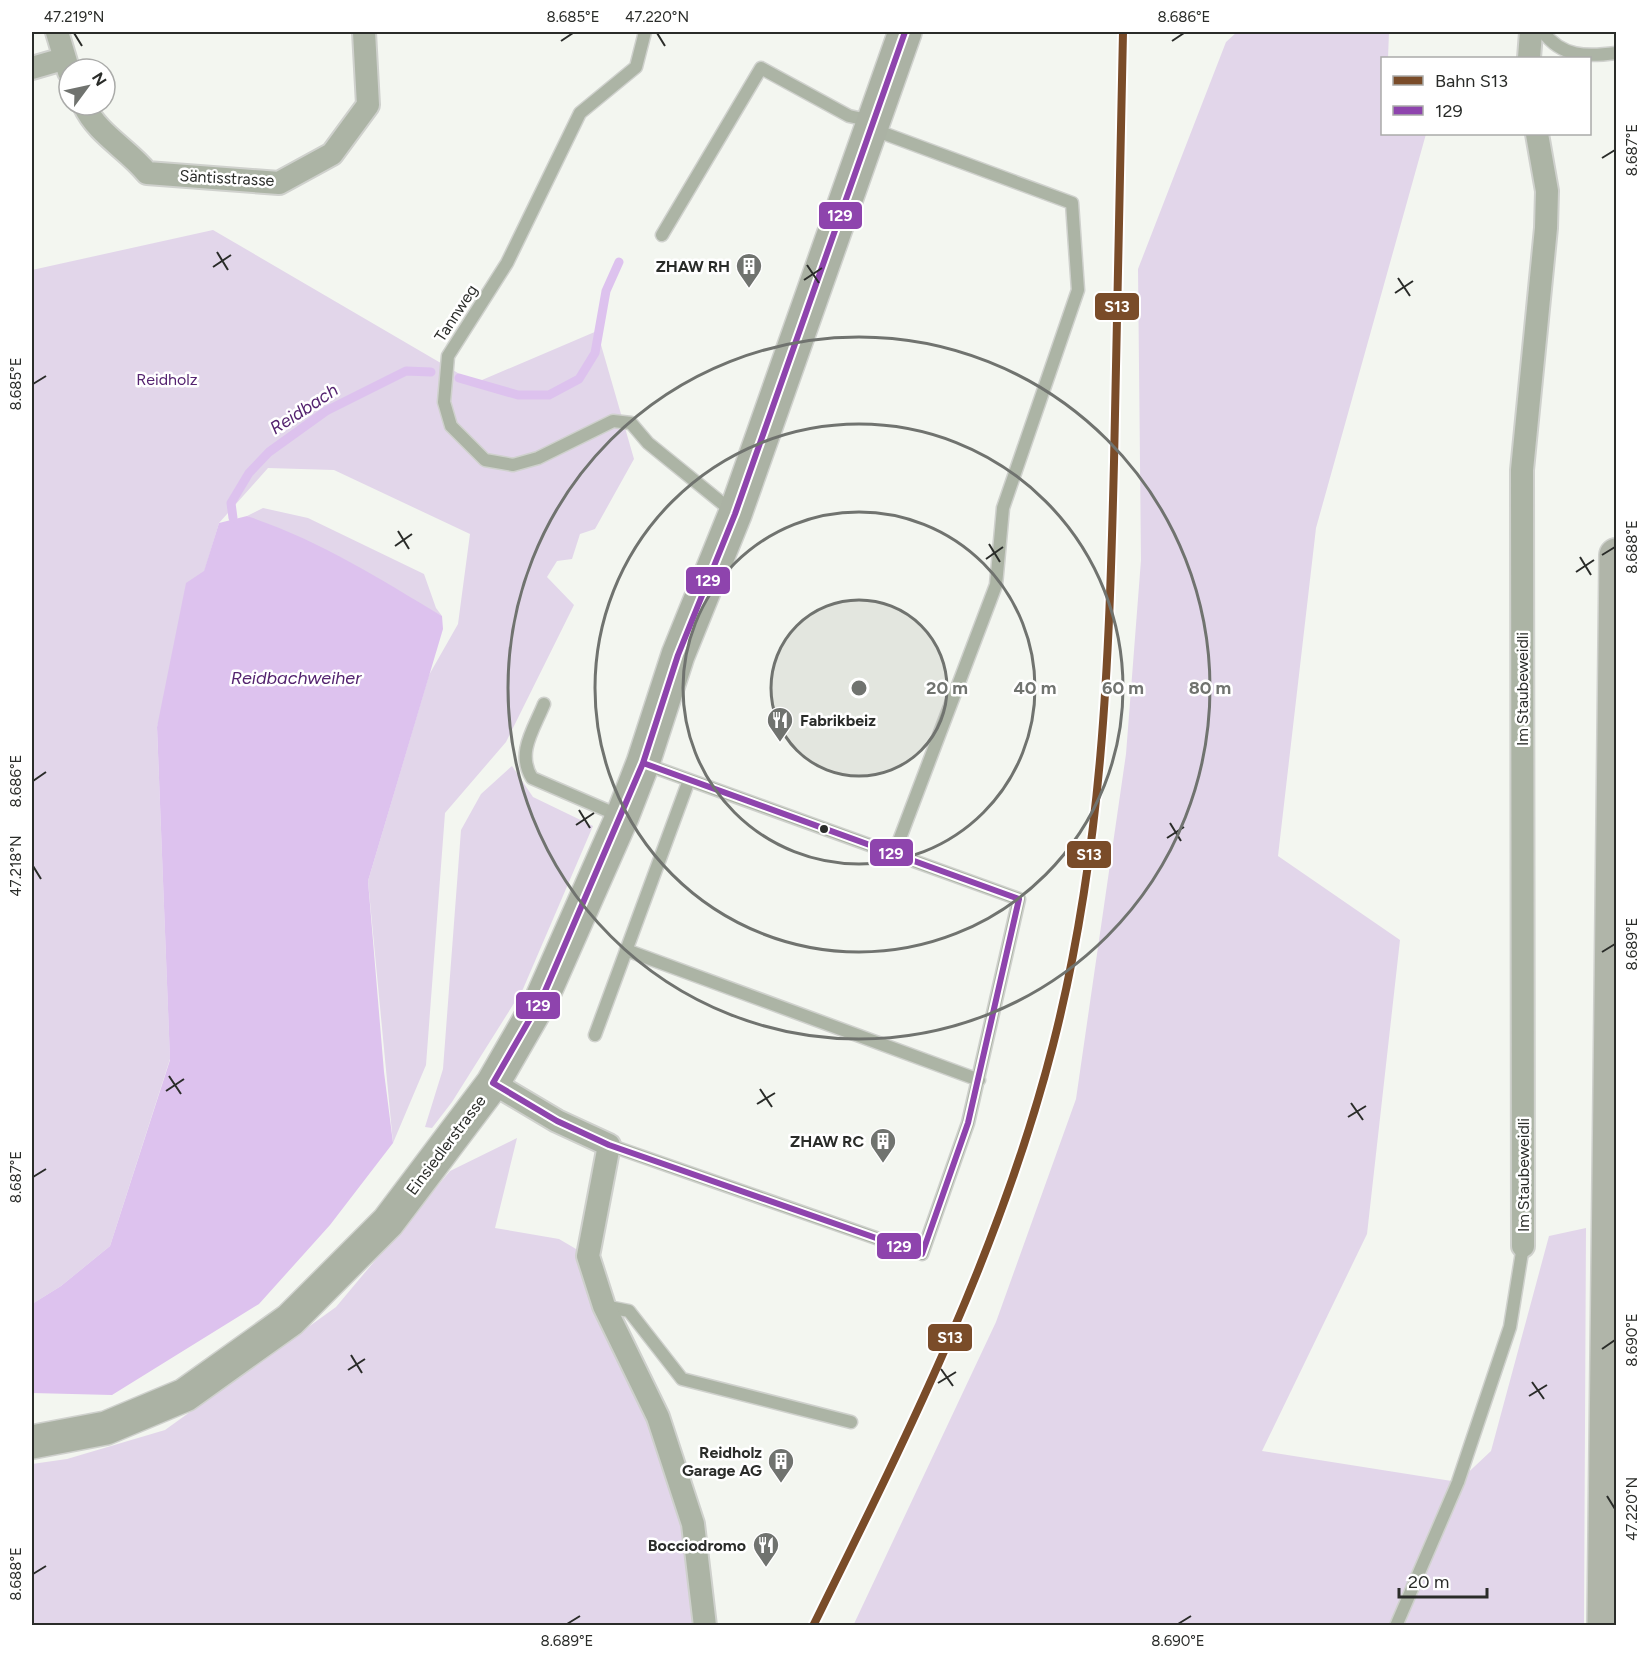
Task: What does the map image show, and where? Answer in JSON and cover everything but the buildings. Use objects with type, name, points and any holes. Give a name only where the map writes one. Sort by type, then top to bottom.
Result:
[{"type":"main road","name":"Einsiedlerstrasse","points":[[32,1442],[106,1428],[185,1395],[290,1320],[388,1222],[493,1083],[542,998],[622,817],[643,763],[678,655],[735,514],[905,32]]},
{"type":"main road","points":[[1604,1626],[1617,555]]},
{"type":"street","points":[[57,32],[64,57]]},
{"type":"street","name":"Säntisstrasse","points":[[89,117],[137,160],[147,173],[279,183],[332,154],[368,105],[364,32]]},
{"type":"street","points":[[1529,57],[1531,32]]},
{"type":"street","points":[[32,68],[57,67]]},
{"type":"street","name":"Im Staubeweidli","points":[[1523,1246],[1522,470],[1546,228],[1547,191],[1537,135]]},
{"type":"street","points":[[493,1083],[557,1121],[609,1144],[588,1256],[604,1306],[658,1417],[693,1524],[705,1626]]},
{"type":"lane","name":"Tannweg","points":[[645,32],[636,67],[580,113],[507,263],[448,356],[444,402],[451,426],[485,460],[513,465],[538,458],[613,421],[632,423],[648,443],[735,514]]},
{"type":"lane","points":[[1543,32],[1556,47],[1577,54],[1617,53]]},
{"type":"lane","points":[[662,236],[761,68],[849,116],[1072,203],[1078,290],[1003,508],[996,585],[894,854]]},
{"type":"lane","points":[[544,704],[525,752],[524,766],[532,778],[622,817]]},
{"type":"lane","points":[[609,1144],[922,1254],[968,1123],[1019,899],[643,763]]},
{"type":"lane","points":[[595,1035],[690,780]]},
{"type":"lane","points":[[626,950],[979,1080]]},
{"type":"lane","points":[[1396,1626],[1466,1460],[1510,1327],[1523,1246]]},
{"type":"lane","points":[[604,1306],[629,1311],[682,1379],[850,1422]]},
{"type":"green space","points":[[1237,32],[1389,32],[1388,57],[1381,57],[1381,135],[1426,135],[1316,528],[1278,856],[1400,940],[1367,1234],[1262,1451],[1458,1482],[1491,1451],[1549,1236],[1586,1228],[1584,1625],[853,1626],[996,1322],[1076,1099],[1126,754],[1141,560],[1138,269],[1226,42]]},
{"type":"green space","name":"Reidholz","points":[[213,230],[475,383],[597,331],[634,459],[595,529],[580,534],[572,559],[557,561],[547,577],[574,605],[506,742],[445,813],[426,1065],[393,1143],[368,881],[429,675],[458,624],[470,534],[334,470],[268,468],[219,523],[157,727],[170,1059],[110,1246],[61,1286],[32,1304],[32,270]]},
{"type":"green space","points":[[263,508],[308,518],[424,574],[436,608],[442,616],[247,516]]},
{"type":"green space","points":[[512,766],[533,797],[593,826],[523,989],[452,1102],[432,1128],[425,1127],[443,1069],[461,830],[481,794]]},
{"type":"green space","points":[[517,1138],[495,1228],[559,1239],[588,1256],[693,1524],[700,1625],[32,1625],[32,1464],[67,1459],[165,1430],[336,1307],[450,1171]]},
{"type":"water","name":"Reidbachweiher","points":[[247,516],[323,548],[442,616],[443,629],[368,881],[384,1072],[393,1143],[330,1225],[259,1304],[112,1395],[32,1393],[32,1304],[61,1286],[110,1246],[170,1060],[157,727],[186,583],[204,571],[219,523]]},
{"type":"waterway","name":"Reidbach","points":[[459,378],[518,395],[549,395],[579,379],[595,353],[606,291],[619,262]]},
{"type":"waterway","name":"Reidbach","points":[[233,518],[231,503],[249,473],[269,452],[326,411],[406,371],[431,372]]},
{"type":"rail line","name":"S13","points":[[813,1626],[916,1413],[979,1269],[1032,1121],[1070,972],[1093,827],[1106,683],[1114,462],[1123,32]]},
{"type":"transit line","name":"129","points":[[643,763],[678,655],[735,514],[905,32]]},
{"type":"transit line","name":"129","points":[[643,763],[1019,899],[968,1123],[922,1254],[609,1145],[557,1121],[493,1083],[542,998],[643,763]]},
{"type":"place","name":"ZHAW RH","points":[[749,289]]},
{"type":"place","name":"Fabrikbeiz","points":[[780,743]]},
{"type":"place","name":"ZHAW RC","points":[[883,1164]]},
{"type":"place","name":"Reidholz Garage AG","points":[[781,1484]]},
{"type":"place","name":"Bocciodromo","points":[[766,1568]]}]
